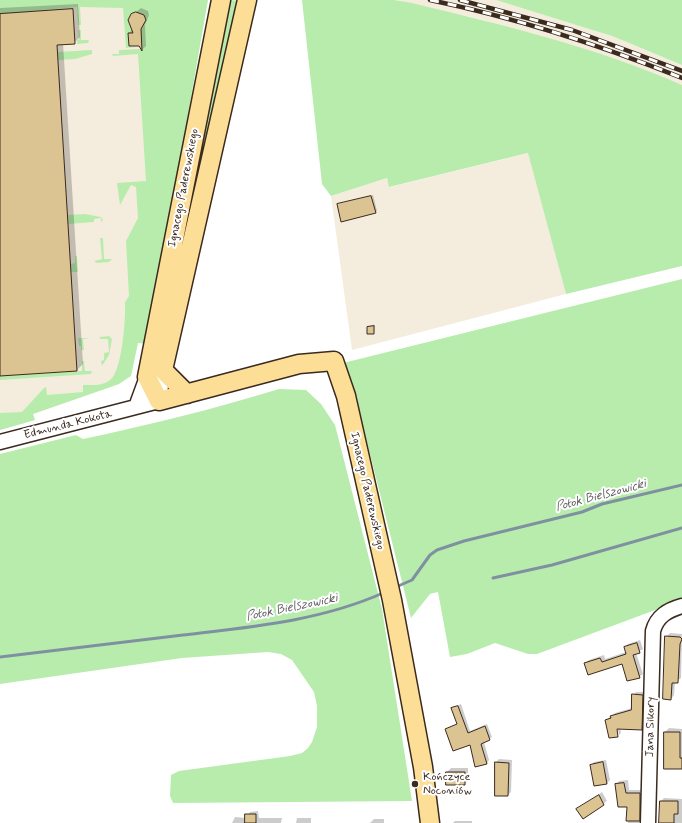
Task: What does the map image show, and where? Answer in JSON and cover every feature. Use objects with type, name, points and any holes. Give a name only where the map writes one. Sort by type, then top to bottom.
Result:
[{"type":"main road","name":"Ignacego Paderewskiego","points":[[155,374],[221,0]]},
{"type":"main road","name":"Ignacego Paderewskiego","points":[[155,374],[247,0]]},
{"type":"main road","name":"Ignacego Paderewskiego","points":[[159,401],[299,364],[334,362],[346,396],[392,600],[423,767],[430,823]]},
{"type":"main road","points":[[155,374],[187,394]]},
{"type":"main road","points":[[155,374],[159,401]]},
{"type":"street","points":[[136,408],[155,374]]},
{"type":"street","name":"Ignacego Paderewskiego","points":[[136,408],[159,401]]},
{"type":"street","name":"Edmunda Kokota","points":[[0,442],[136,408]]},
{"type":"street","name":"Jana Sikory","points":[[648,823],[653,631],[655,622],[659,617],[672,609],[682,606]]},
{"type":"shaded area","points":[[0,0],[174,0],[119,384],[33,414],[35,420],[0,430]]},
{"type":"shaded area","points":[[394,0],[496,0],[552,16],[612,36],[682,65],[682,85],[604,56],[548,38],[479,19]]},
{"type":"shaded area","points":[[529,153],[566,294],[352,350],[331,196],[387,178],[390,187]]},
{"type":"green space","points":[[0,0],[208,0],[181,165],[148,344],[138,343],[131,376],[119,384],[33,414],[35,420],[0,430],[0,413],[22,412],[46,387],[47,395],[83,392],[83,385],[97,385],[104,383],[110,380],[114,375],[118,367],[122,344],[125,319],[125,302],[129,296],[126,241],[138,218],[136,187],[131,185],[120,205],[117,183],[146,181],[138,54],[113,56],[112,54],[119,54],[119,50],[141,49],[141,32],[128,33],[129,46],[136,47],[126,48],[123,8],[80,7],[81,25],[78,25],[77,7],[0,14]]},
{"type":"green space","points":[[229,0],[243,1],[162,347]]},
{"type":"green space","points":[[302,0],[394,0],[412,3],[583,48],[649,71],[682,85],[682,266],[566,294],[528,153],[389,187],[387,178],[331,196],[322,184]]},
{"type":"green space","points":[[496,0],[682,0],[682,65],[612,36]]},
{"type":"green space","points":[[78,30],[81,30],[81,40],[89,40],[88,43],[77,44],[77,40],[79,40]]},
{"type":"green space","points":[[92,50],[92,54],[75,59],[58,60],[58,52]]},
{"type":"green space","points":[[85,214],[101,217],[103,220],[101,222],[101,218],[94,219],[94,222],[68,224],[68,215]]},
{"type":"green space","points":[[100,238],[103,238],[104,259],[112,259],[109,262],[97,263],[94,261],[102,259]]},
{"type":"green space","points":[[75,256],[77,256],[78,272],[71,272],[71,264],[75,263]]},
{"type":"green space","points":[[682,279],[682,600],[537,654],[528,654],[495,643],[467,654],[450,657],[438,592],[430,594],[411,618],[353,385],[344,376],[343,363]]},
{"type":"green space","points":[[109,336],[112,339],[109,355],[102,366],[101,361],[104,360],[104,353],[109,352],[108,339],[100,339],[100,337]]},
{"type":"green space","points":[[78,338],[90,338],[83,339],[84,350],[81,350],[81,346],[79,346]]},
{"type":"green space","points":[[82,361],[84,361],[85,371],[92,371],[91,374],[0,380],[0,376],[82,371]]},
{"type":"green space","points":[[279,389],[306,390],[321,404],[335,425],[382,609],[412,801],[173,803],[170,796],[171,775],[179,771],[290,756],[302,753],[308,748],[312,742],[317,727],[317,706],[314,692],[292,660],[281,654],[268,652],[182,658],[0,684],[0,454],[76,435],[83,439],[132,428],[206,410]]},
{"type":"building","points":[[73,9],[75,44],[57,45],[77,371],[0,376],[0,14]]},
{"type":"building","points":[[136,12],[144,15],[146,20],[141,29],[142,51],[139,46],[129,46],[128,33],[133,33],[128,20],[131,14]]},
{"type":"building","points":[[371,196],[376,213],[341,222],[337,204]]},
{"type":"building","points":[[374,326],[374,334],[367,334],[367,327]]},
{"type":"building","points":[[665,636],[680,637],[682,639],[680,644],[678,683],[672,683],[671,700],[663,699]]},
{"type":"building","points":[[637,643],[640,653],[633,655],[640,678],[627,681],[622,664],[588,675],[584,663],[600,658],[602,662],[626,654],[624,647]]},
{"type":"building","points":[[632,694],[643,695],[642,730],[617,729],[618,737],[609,738],[605,720],[611,718],[610,716],[631,710]]},
{"type":"building","points":[[458,706],[468,733],[485,726],[490,740],[481,744],[487,764],[475,767],[470,745],[453,751],[445,729],[457,724],[451,708]]},
{"type":"building","points":[[664,732],[680,732],[680,758],[682,758],[682,769],[664,769]]},
{"type":"building","points":[[495,762],[509,763],[508,796],[495,796]]},
{"type":"building","points":[[603,762],[607,784],[594,786],[590,765]]},
{"type":"building","points":[[446,772],[465,772],[465,785],[446,785]]},
{"type":"building","points":[[624,783],[626,793],[640,793],[640,821],[626,821],[627,807],[618,807],[615,784]]},
{"type":"building","points":[[599,795],[604,805],[583,819],[576,809]]},
{"type":"building","points":[[660,801],[678,801],[678,814],[674,814],[674,823],[659,823]]},
{"type":"building","points":[[245,814],[256,814],[256,823],[245,823]]},
{"type":"waterway","name":"Potok Bielszowicki","points":[[396,587],[412,580],[430,555],[437,550],[464,541],[582,512],[602,504],[682,485]]},
{"type":"waterway","points":[[493,578],[552,565],[682,528]]},
{"type":"waterway","name":"Potok Bielszowicki","points":[[0,657],[285,622],[359,603],[383,593]]},
{"type":"railway","points":[[430,0],[495,15],[558,33],[620,54],[682,78]]},
{"type":"railway","points":[[460,0],[572,30],[682,71]]},
{"type":"place","name":"Kończyce Noconiów","points":[[415,784]]}]
